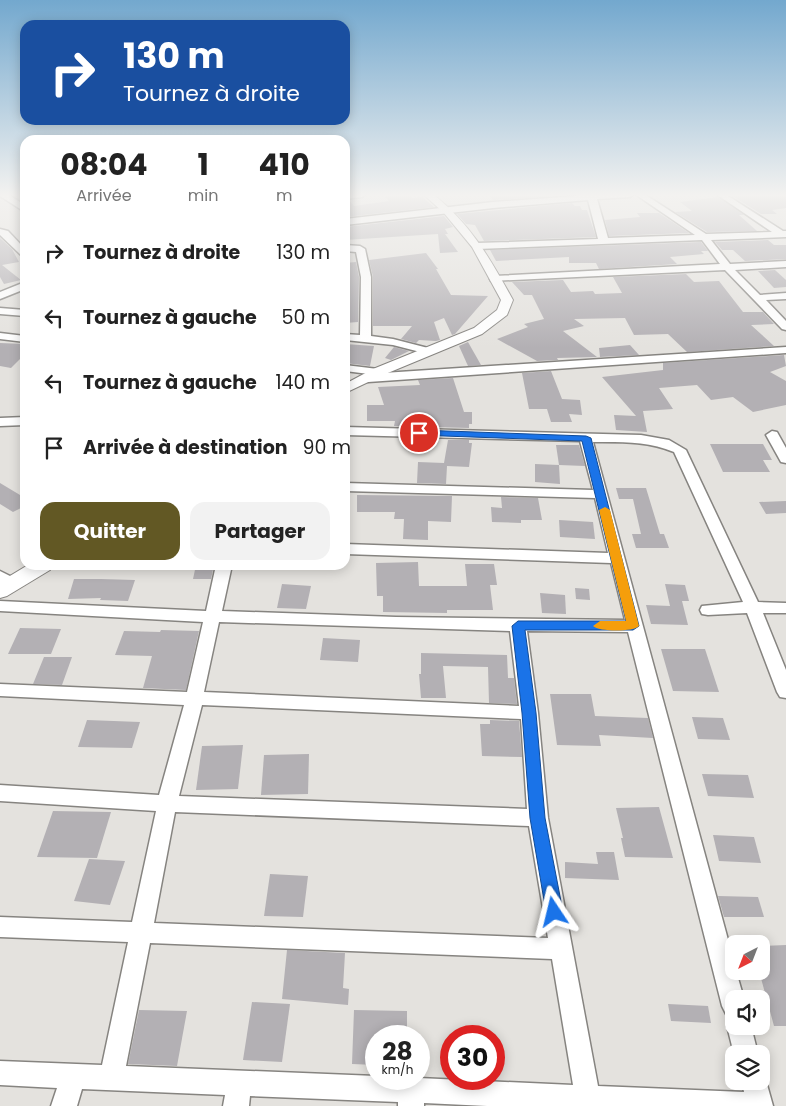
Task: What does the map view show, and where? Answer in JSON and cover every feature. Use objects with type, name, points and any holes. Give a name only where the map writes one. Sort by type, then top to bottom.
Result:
[{"type":"main road","points":[[4,583],[32,570]]},
{"type":"street","points":[[350,387],[373,375],[478,331],[503,312],[507,300],[476,246],[488,246]]},
{"type":"street","points":[[711,246],[756,298],[786,326]]},
{"type":"street","points":[[350,248],[360,248],[365,268],[365,338]]},
{"type":"street","points":[[495,279],[786,264]]},
{"type":"street","points":[[0,296],[20,287]]},
{"type":"street","points":[[756,298],[786,296]]},
{"type":"street","points":[[0,311],[20,313]]},
{"type":"street","points":[[0,336],[20,338]]},
{"type":"street","points":[[350,337],[365,338],[428,351]]},
{"type":"street","points":[[350,369],[373,375],[786,350]]},
{"type":"street","points":[[0,422],[20,421]]},
{"type":"street","points":[[350,431],[640,439],[664,442],[679,450],[753,607],[786,692]]},
{"type":"street","points":[[772,435],[786,459]]},
{"type":"street","points":[[586,438],[633,626],[730,990]]},
{"type":"street","points":[[350,487],[601,494]]},
{"type":"street","points":[[350,548],[616,558]]},
{"type":"street","points":[[112,1077],[167,804],[194,700],[223,570]]},
{"type":"street","points":[[0,606],[213,618],[518,626],[633,626]]},
{"type":"street","points":[[708,610],[753,607],[786,608]]},
{"type":"street","points":[[518,626],[529,713],[538,818],[589,1102]]},
{"type":"street","points":[[0,690],[194,700],[529,713]]},
{"type":"street","points":[[0,794],[167,804],[538,818]]},
{"type":"street","points":[[0,927],[561,949]]},
{"type":"street","points":[[0,1073],[112,1077],[238,1094],[760,1106],[756,1090]]},
{"type":"street","points":[[64,1106],[73,1076]]},
{"type":"building","points":[[0,246],[8,246],[19,262],[2,265],[20,280],[4,284],[0,277]]},
{"type":"building","points":[[439,246],[453,246],[458,252],[440,253]]},
{"type":"building","points":[[606,246],[704,246],[708,251],[701,251],[704,254],[670,257],[677,264],[599,269],[596,263],[569,263],[569,257],[496,261],[490,250]]},
{"type":"building","points":[[718,246],[786,246],[786,259],[745,261],[733,250],[722,250]]},
{"type":"building","points":[[426,253],[438,269],[436,269],[451,295],[488,296],[455,334],[452,335],[444,318],[434,322],[440,340],[419,340],[416,343],[401,339],[412,326],[373,326],[373,277],[369,260]]},
{"type":"building","points":[[356,262],[359,277],[358,322],[350,323],[350,263]]},
{"type":"building","points":[[775,270],[786,280],[786,287],[774,288],[758,271]]},
{"type":"building","points":[[686,274],[694,282],[719,281],[743,312],[763,312],[774,324],[751,325],[774,346],[687,352],[668,334],[634,335],[625,318],[574,319],[584,326],[563,331],[597,357],[557,358],[558,360],[537,361],[497,339],[528,327],[524,324],[544,319],[532,295],[524,295],[512,282],[563,280],[571,292],[593,291],[595,294],[622,293],[613,277]]},
{"type":"building","points":[[468,342],[481,365],[468,366],[459,346]]},
{"type":"building","points":[[0,343],[20,344],[20,359],[11,368],[0,366]]},
{"type":"building","points":[[350,344],[374,346],[370,366],[350,364]]},
{"type":"building","points":[[630,345],[639,355],[600,357],[599,348]]},
{"type":"building","points":[[394,347],[409,351],[391,360],[385,358]]},
{"type":"building","points":[[784,355],[786,366],[770,372],[786,381],[786,405],[753,412],[733,397],[711,400],[697,385],[659,388],[673,409],[643,411],[647,432],[616,430],[614,415],[636,416],[602,377],[663,370],[663,363]]},
{"type":"building","points":[[551,371],[562,399],[580,400],[582,415],[569,414],[572,422],[551,422],[547,409],[529,409],[522,373]]},
{"type":"building","points":[[453,378],[464,412],[472,412],[472,424],[469,424],[469,428],[394,426],[395,421],[367,421],[367,405],[384,405],[378,387],[420,385],[418,380]]},
{"type":"building","points":[[448,440],[469,440],[469,443],[472,443],[469,467],[447,466],[446,484],[417,483],[418,462],[444,463]]},
{"type":"building","points":[[710,444],[763,444],[772,460],[763,460],[770,472],[723,472]]},
{"type":"building","points":[[556,445],[579,445],[585,466],[559,465]]},
{"type":"building","points":[[535,464],[559,465],[560,484],[535,482]]},
{"type":"building","points":[[0,483],[20,495],[20,508],[13,512],[0,504]]},
{"type":"building","points":[[616,488],[646,488],[660,534],[664,534],[669,548],[636,548],[632,534],[641,534],[633,499],[619,499]]},
{"type":"building","points":[[357,495],[452,496],[451,522],[428,521],[428,540],[403,539],[404,519],[394,519],[395,512],[357,512]]},
{"type":"building","points":[[501,497],[538,498],[542,520],[521,520],[521,523],[492,522],[491,507],[502,508]]},
{"type":"building","points":[[786,501],[786,513],[766,514],[759,502]]},
{"type":"building","points":[[559,520],[593,522],[595,539],[560,537]]},
{"type":"building","points":[[418,562],[419,586],[467,586],[465,564],[494,564],[497,585],[490,585],[493,610],[447,610],[447,613],[383,612],[383,596],[377,596],[376,563]]},
{"type":"building","points":[[195,570],[213,570],[211,579],[193,579]]},
{"type":"building","points":[[74,579],[135,580],[128,601],[100,600],[101,598],[68,599]]},
{"type":"building","points":[[282,584],[311,586],[306,609],[277,608]]},
{"type":"building","points":[[665,584],[685,585],[689,601],[682,601],[688,625],[651,624],[646,605],[670,606]]},
{"type":"building","points":[[575,588],[589,589],[590,600],[576,599]]},
{"type":"building","points":[[540,593],[565,595],[566,614],[542,613]]},
{"type":"building","points":[[20,628],[61,629],[51,654],[8,654]]},
{"type":"building","points":[[161,630],[199,631],[186,690],[143,688],[152,656],[115,655],[124,631],[160,632]]},
{"type":"building","points":[[323,638],[360,640],[358,662],[320,660]]},
{"type":"building","points":[[661,649],[705,649],[719,692],[673,691]]},
{"type":"building","points":[[421,653],[507,655],[508,678],[514,678],[517,704],[489,703],[488,667],[443,666],[446,698],[421,698],[419,674],[421,674]]},
{"type":"building","points":[[44,657],[72,657],[62,685],[33,684]]},
{"type":"building","points":[[550,694],[591,694],[595,716],[648,718],[653,738],[599,735],[601,746],[557,745]]},
{"type":"building","points":[[692,717],[723,718],[730,740],[698,739]]},
{"type":"building","points":[[87,720],[140,722],[132,748],[78,747]]},
{"type":"building","points":[[490,720],[519,721],[522,757],[482,756],[480,724],[490,724]]},
{"type":"building","points":[[243,745],[238,789],[196,790],[202,746]]},
{"type":"building","points":[[309,754],[308,794],[261,795],[264,755]]},
{"type":"building","points":[[702,774],[748,775],[754,798],[708,796]]},
{"type":"building","points":[[659,807],[673,858],[625,857],[616,808]]},
{"type":"building","points":[[53,811],[111,812],[97,858],[37,857]]},
{"type":"building","points":[[713,835],[754,837],[761,863],[719,861]]},
{"type":"building","points":[[596,852],[614,852],[619,880],[565,878],[565,862],[598,864]]},
{"type":"building","points":[[89,859],[125,861],[110,905],[74,901]]},
{"type":"building","points":[[270,874],[308,876],[303,917],[264,916]]},
{"type":"building","points":[[718,896],[758,897],[764,917],[724,917]]},
{"type":"building","points":[[786,945],[786,1026],[774,1026],[770,1011],[770,990],[764,990],[761,980],[770,980],[770,946]]},
{"type":"building","points":[[287,950],[345,953],[343,988],[349,989],[348,1005],[282,999]]},
{"type":"building","points":[[252,1002],[290,1004],[282,1062],[243,1060]]},
{"type":"building","points":[[668,1004],[708,1006],[711,1023],[671,1021]]},
{"type":"building","points":[[139,1010],[187,1011],[177,1066],[128,1064]]},
{"type":"building","points":[[354,1010],[407,1011],[407,1025],[365,1025],[365,1065],[352,1064]]},
{"type":"slow traffic","points":[[600,626],[633,626],[605,510]]},
{"type":"route","points":[[419,433],[586,438],[633,626],[518,626],[529,713],[538,818],[554,912]]}]
